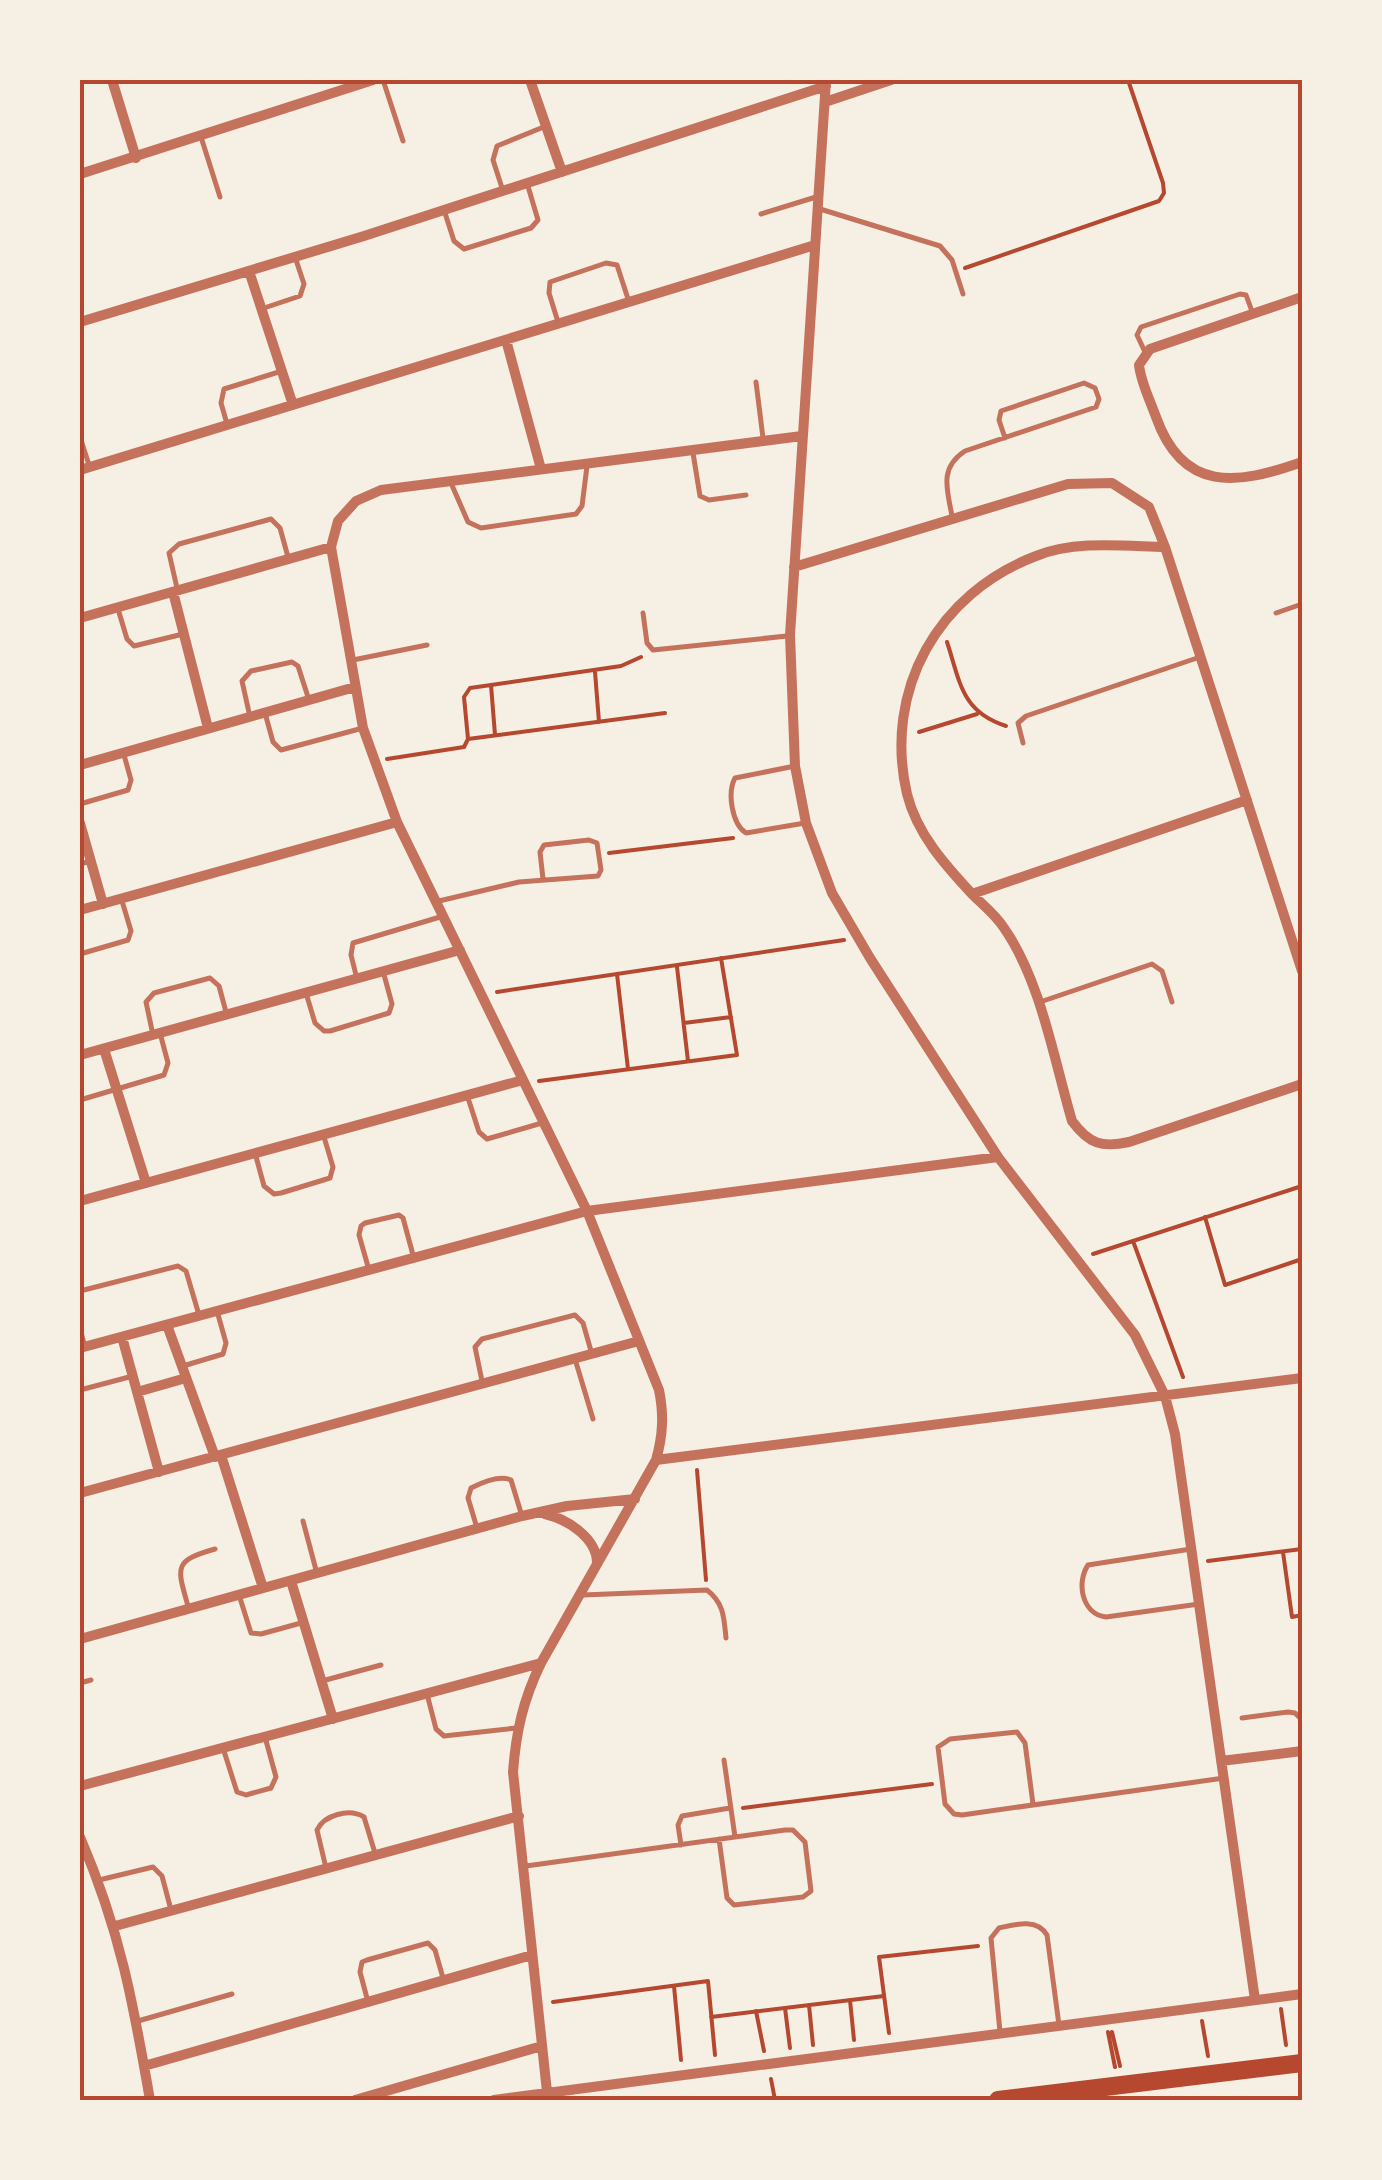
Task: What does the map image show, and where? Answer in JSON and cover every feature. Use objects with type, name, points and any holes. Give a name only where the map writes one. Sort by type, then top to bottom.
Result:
[{"type":"main road","points":[[998,2100],[1302,2062]]},
{"type":"street","points":[[112,80],[136,158]]},
{"type":"street","points":[[80,174],[372,80]]},
{"type":"street","points":[[530,80],[562,172]]},
{"type":"street","points":[[825,102],[890,80]]},
{"type":"street","points":[[80,322],[444,210],[826,83],[790,635],[795,766],[806,823],[832,893],[858,938],[998,1157],[1136,1335],[1164,1396],[1175,1434],[1255,2000]]},
{"type":"street","points":[[85,469],[815,244]]},
{"type":"street","points":[[249,271],[293,406]]},
{"type":"street","points":[[1302,297],[1146,352],[1140,365],[1161,432],[1170,450],[1185,465],[1224,480],[1244,479],[1302,462]]},
{"type":"street","points":[[506,340],[541,469]]},
{"type":"street","points":[[547,2092],[513,1772],[516,1728],[541,1663],[656,1460],[663,1437],[664,1413],[587,1211],[396,822],[363,728],[331,547],[338,521],[356,500],[381,490],[802,436]]},
{"type":"street","points":[[794,568],[1068,484],[1112,483],[1148,507],[1165,547],[1302,971]]},
{"type":"street","points":[[1165,547],[1098,545],[1039,554],[985,581],[941,623],[912,677],[900,738],[908,796],[932,849],[1002,924],[1017,949],[1072,1122],[1086,1140],[1107,1147],[1302,1084]]},
{"type":"street","points":[[80,618],[331,547]]},
{"type":"street","points":[[175,591],[208,728]]},
{"type":"street","points":[[80,764],[354,687]]},
{"type":"street","points":[[972,894],[1247,800]]},
{"type":"street","points":[[80,910],[396,822]]},
{"type":"street","points":[[80,823],[85,862],[102,904]]},
{"type":"street","points":[[80,1055],[460,950]]},
{"type":"street","points":[[104,1049],[146,1183]]},
{"type":"street","points":[[80,1201],[523,1081]]},
{"type":"street","points":[[82,1347],[587,1211],[998,1157]]},
{"type":"street","points":[[167,1325],[263,1588]]},
{"type":"street","points":[[122,1337],[159,1472]]},
{"type":"street","points":[[80,1493],[639,1341]]},
{"type":"street","points":[[137,1392],[184,1372]]},
{"type":"street","points":[[656,1460],[1302,1378]]},
{"type":"street","points":[[80,1639],[528,1515],[636,1498]]},
{"type":"street","points":[[528,1515],[547,1514],[572,1524],[596,1551],[596,1567]]},
{"type":"street","points":[[291,1580],[333,1719]]},
{"type":"street","points":[[80,1786],[541,1663]]},
{"type":"street","points":[[1221,1761],[1302,1751]]},
{"type":"street","points":[[114,1926],[519,1816]]},
{"type":"street","points":[[80,1838],[114,1926],[138,2021],[150,2100]]},
{"type":"street","points":[[144,2066],[532,1956]]},
{"type":"street","points":[[494,2100],[1302,1994]]},
{"type":"street","points":[[355,2100],[542,2046]]},
{"type":"lane","points":[[383,80],[403,142]]},
{"type":"lane","points":[[503,191],[493,160],[496,146],[546,126]]},
{"type":"lane","points":[[201,136],[220,197]]},
{"type":"lane","points":[[444,210],[458,246],[470,248],[536,225],[537,214],[526,183]]},
{"type":"lane","points":[[760,214],[818,202],[940,246],[947,252],[963,294]]},
{"type":"lane","points":[[262,309],[300,296],[304,284],[295,257]]},
{"type":"lane","points":[[558,324],[548,287],[555,278],[612,262],[620,270],[630,302]]},
{"type":"lane","points":[[1146,352],[1137,335],[1139,328],[1240,294],[1246,294],[1253,314]]},
{"type":"lane","points":[[228,426],[221,403],[224,389],[282,371]]},
{"type":"lane","points":[[756,382],[763,441]]},
{"type":"lane","points":[[952,518],[945,483],[954,458],[1096,407],[1099,399],[1095,388],[1084,383],[1001,411],[1004,438]]},
{"type":"lane","points":[[80,438],[85,469]]},
{"type":"lane","points":[[692,450],[700,496],[709,500],[746,495]]},
{"type":"lane","points":[[449,480],[468,522],[481,528],[576,514],[582,506],[588,463]]},
{"type":"lane","points":[[175,591],[169,560],[173,547],[264,520],[277,523],[289,560]]},
{"type":"lane","points":[[1276,613],[1302,604]]},
{"type":"lane","points":[[118,608],[126,639],[134,646],[183,634]]},
{"type":"lane","points":[[643,613],[648,648],[657,650],[790,635]]},
{"type":"lane","points":[[350,660],[427,645]]},
{"type":"lane","points":[[1022,743],[1018,723],[1026,716],[1200,657]]},
{"type":"lane","points":[[250,716],[242,681],[252,671],[285,661],[298,666],[309,700]]},
{"type":"lane","points":[[265,712],[276,747],[281,750],[363,728]]},
{"type":"lane","points":[[80,804],[128,790],[131,780],[123,752]]},
{"type":"lane","points":[[795,766],[741,776],[731,784],[737,825],[746,833],[806,823]]},
{"type":"lane","points":[[436,902],[519,882],[598,876],[599,854],[593,840],[544,844],[540,852],[543,880]]},
{"type":"lane","points":[[80,954],[128,940],[130,932],[121,898]]},
{"type":"lane","points":[[357,978],[350,955],[353,943],[443,916]]},
{"type":"lane","points":[[1037,1003],[1152,964],[1162,971],[1172,1002]]},
{"type":"lane","points":[[306,993],[315,1023],[330,1031],[389,1014],[392,1004],[383,971]]},
{"type":"lane","points":[[80,1100],[164,1075],[168,1064],[146,1002],[154,993],[210,978],[219,986],[227,1015]]},
{"type":"lane","points":[[467,1095],[479,1132],[487,1138],[544,1122]]},
{"type":"lane","points":[[256,1153],[264,1186],[274,1194],[281,1193],[330,1178],[333,1167],[324,1134]]},
{"type":"lane","points":[[369,1270],[361,1226],[394,1215],[403,1218],[414,1258]]},
{"type":"lane","points":[[80,1291],[178,1266],[186,1271],[199,1316]]},
{"type":"lane","points":[[184,1372],[224,1354],[226,1343],[217,1311]]},
{"type":"lane","points":[[483,1384],[475,1353],[477,1342],[517,1330],[575,1315],[583,1324],[592,1354]]},
{"type":"lane","points":[[80,1329],[82,1347]]},
{"type":"lane","points":[[575,1359],[593,1419]]},
{"type":"lane","points":[[80,1390],[132,1376]]},
{"type":"lane","points":[[477,1529],[468,1493],[488,1482],[510,1480],[528,1515]]},
{"type":"lane","points":[[303,1521],[317,1573]]},
{"type":"lane","points":[[189,1609],[180,1578],[182,1562],[188,1556],[215,1549]]},
{"type":"lane","points":[[1191,1549],[1088,1565],[1083,1572],[1086,1607],[1098,1617],[1199,1604]]},
{"type":"lane","points":[[580,1595],[707,1590],[718,1598],[723,1610],[726,1638]]},
{"type":"lane","points":[[239,1595],[248,1629],[256,1634],[304,1622]]},
{"type":"lane","points":[[322,1681],[380,1666]]},
{"type":"lane","points":[[80,1683],[91,1680]]},
{"type":"lane","points":[[427,1694],[436,1729],[444,1736],[516,1728]]},
{"type":"lane","points":[[1242,1718],[1294,1712],[1302,1720]]},
{"type":"lane","points":[[1033,1804],[1022,1736],[1010,1730],[943,1741],[938,1754],[945,1804],[954,1814],[1033,1804],[1224,1778]]},
{"type":"lane","points":[[224,1748],[236,1792],[246,1794],[271,1788],[276,1777],[265,1737]]},
{"type":"lane","points":[[724,1760],[735,1837]]},
{"type":"lane","points":[[681,1844],[678,1826],[682,1816],[731,1809]]},
{"type":"lane","points":[[326,1868],[317,1837],[320,1824],[351,1812],[364,1817],[375,1855]]},
{"type":"lane","points":[[523,1866],[784,1830],[801,1835],[805,1842],[811,1886],[808,1896],[734,1906],[727,1898],[719,1839]]},
{"type":"lane","points":[[98,1880],[153,1867],[162,1876],[171,1910]]},
{"type":"lane","points":[[1000,2033],[990,1944],[994,1932],[1005,1926],[1029,1924],[1043,1929],[1047,1936],[1059,2025]]},
{"type":"lane","points":[[368,2002],[360,1972],[362,1962],[423,1944],[432,1946],[444,1981]]},
{"type":"lane","points":[[138,2021],[232,1994]]},
{"type":"path","points":[[956,272],[1159,202],[1164,183],[1128,80]]},
{"type":"path","points":[[941,623],[967,703],[990,721],[1018,728]]},
{"type":"path","points":[[373,761],[459,750],[466,745],[465,693],[470,688],[632,664],[648,648]]},
{"type":"path","points":[[594,670],[599,722]]},
{"type":"path","points":[[490,685],[495,736]]},
{"type":"path","points":[[468,739],[665,713]]},
{"type":"path","points":[[900,738],[978,714]]},
{"type":"path","points":[[599,854],[710,843],[746,833]]},
{"type":"path","points":[[481,995],[858,938]]},
{"type":"path","points":[[523,1081],[737,1055],[721,958]]},
{"type":"path","points":[[677,965],[688,1062]]},
{"type":"path","points":[[617,974],[628,1070]]},
{"type":"path","points":[[684,1023],[731,1017]]},
{"type":"path","points":[[1077,1260],[1302,1186]]},
{"type":"path","points":[[1205,1218],[1225,1285],[1302,1259]]},
{"type":"path","points":[[1134,1241],[1189,1392]]},
{"type":"path","points":[[696,1455],[707,1590]]},
{"type":"path","points":[[1193,1564],[1302,1549]]},
{"type":"path","points":[[1283,1551],[1292,1617],[1302,1615]]},
{"type":"path","points":[[731,1809],[942,1782]]},
{"type":"path","points":[[891,2047],[880,1957],[990,1944]]},
{"type":"path","points":[[538,2004],[708,1982],[717,2070]]},
{"type":"path","points":[[674,1986],[683,2074]]},
{"type":"path","points":[[711,2017],[884,1996]]},
{"type":"path","points":[[850,2000],[856,2052]]},
{"type":"path","points":[[809,2005],[815,2058]]},
{"type":"path","points":[[785,2008],[792,2060]]},
{"type":"path","points":[[756,2012],[767,2064]]},
{"type":"path","points":[[1282,2016],[1284,2026]]},
{"type":"path","points":[[1203,2026],[1204,2036]]},
{"type":"path","points":[[1109,2030],[1113,2045]]},
{"type":"path","points":[[772,2082],[775,2100]]}]
